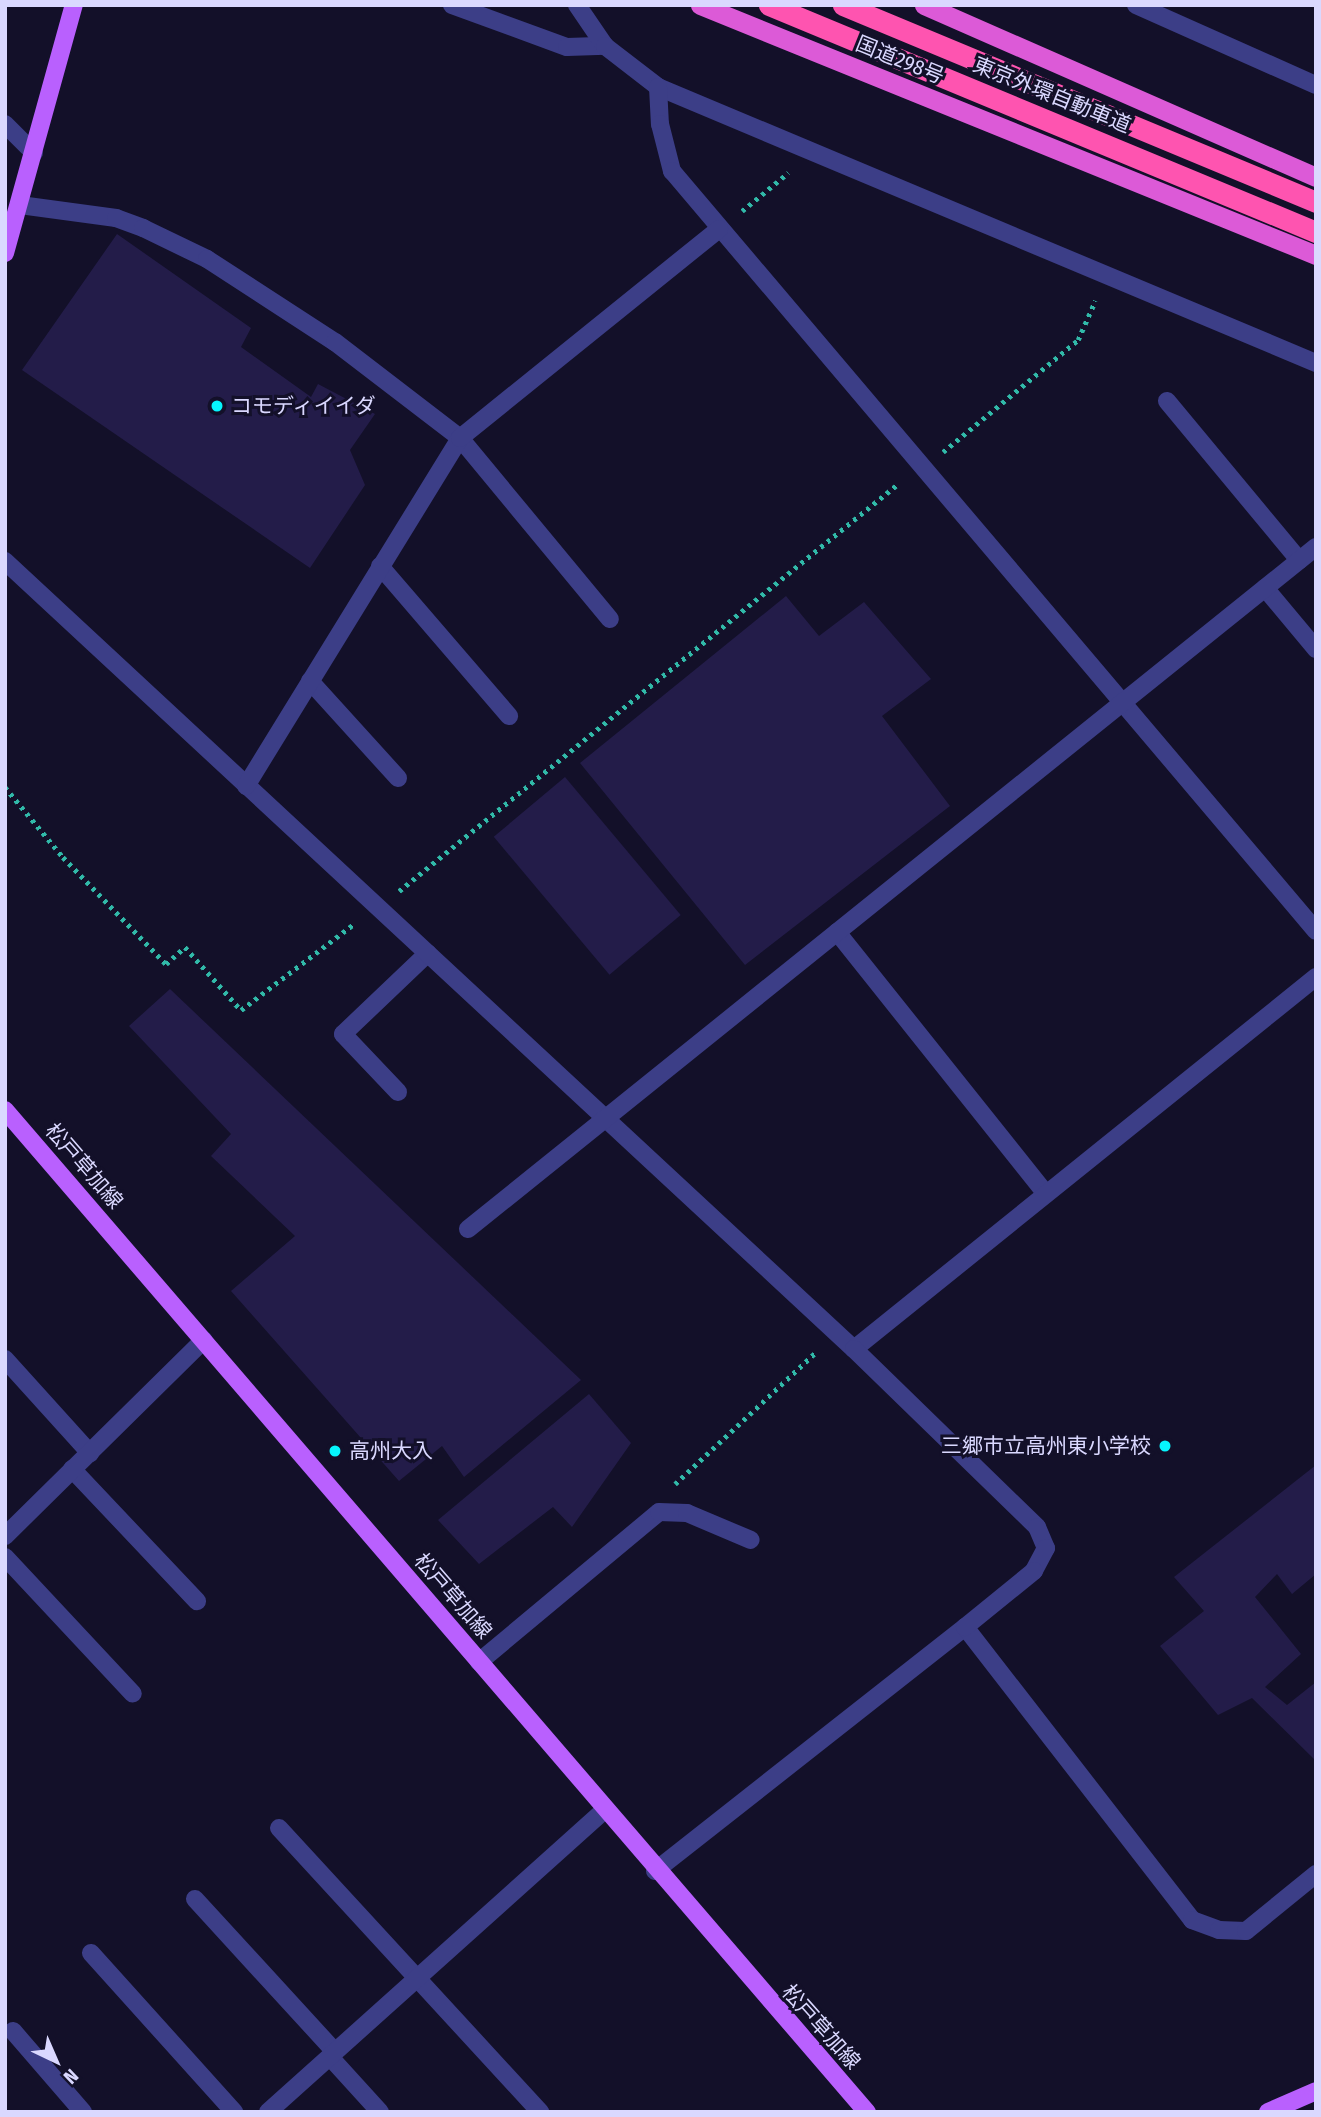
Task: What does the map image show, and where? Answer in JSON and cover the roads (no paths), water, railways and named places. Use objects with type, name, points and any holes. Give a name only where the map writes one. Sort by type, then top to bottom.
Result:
[{"type":"highway","name":"国道298号","points":[[700,5],[1316,255]]},
{"type":"highway","name":"東京外環自動車道","points":[[769,5],[1316,232]]},
{"type":"highway","name":"東京外環自動車道","points":[[843,5],[1316,202]]},
{"type":"highway","points":[[924,5],[1316,177]]},
{"type":"main road","points":[[5,253],[74,5]]},
{"type":"main road","name":"松戸草加線","points":[[5,1110],[655,1871],[867,2112]]},
{"type":"main road","points":[[1268,2112],[1316,2091]]},
{"type":"street","points":[[452,5],[567,47],[604,46]]},
{"type":"street","points":[[577,5],[604,46],[658,87],[1316,363]]},
{"type":"street","points":[[1136,5],[1316,85]]},
{"type":"street","points":[[658,87],[660,124],[671,171],[1316,931]]},
{"type":"street","points":[[5,124],[34,153]]},
{"type":"street","points":[[20,205],[116,218],[207,259],[335,342],[460,438],[610,619]]},
{"type":"street","points":[[246,786],[460,438],[719,229]]},
{"type":"street","points":[[1167,401],[1299,560]]},
{"type":"street","points":[[468,1229],[1316,547]]},
{"type":"street","points":[[5,561],[854,1349],[1037,1527],[1046,1548],[1034,1571],[655,1871]]},
{"type":"street","points":[[380,566],[509,716]]},
{"type":"street","points":[[1265,588],[1316,649]]},
{"type":"street","points":[[310,681],[398,778]]},
{"type":"street","points":[[837,932],[1046,1194]]},
{"type":"street","points":[[398,1092],[344,1034],[428,953]]},
{"type":"street","points":[[854,1349],[1316,977]]},
{"type":"street","points":[[5,1536],[204,1340]]},
{"type":"street","points":[[5,1359],[90,1453]]},
{"type":"street","points":[[72,1469],[197,1601]]},
{"type":"street","points":[[479,1662],[659,1512],[687,1513],[751,1539]]},
{"type":"street","points":[[5,1557],[133,1694]]},
{"type":"street","points":[[965,1627],[1192,1920],[1219,1930],[1246,1931],[1316,1874]]},
{"type":"street","points":[[268,2112],[604,1811]]},
{"type":"street","points":[[279,1828],[416,1981],[540,2112]]},
{"type":"street","points":[[195,1899],[380,2112]]},
{"type":"street","points":[[91,1953],[234,2112]]},
{"type":"street","points":[[13,2031],[83,2112]]},
{"type":"place","name":"コモディイイダ","points":[[217,406]]},
{"type":"place","name":"三郷市立高州東小学校","points":[[1165,1446]]},
{"type":"place","name":"高州大入","points":[[335,1451]]}]
